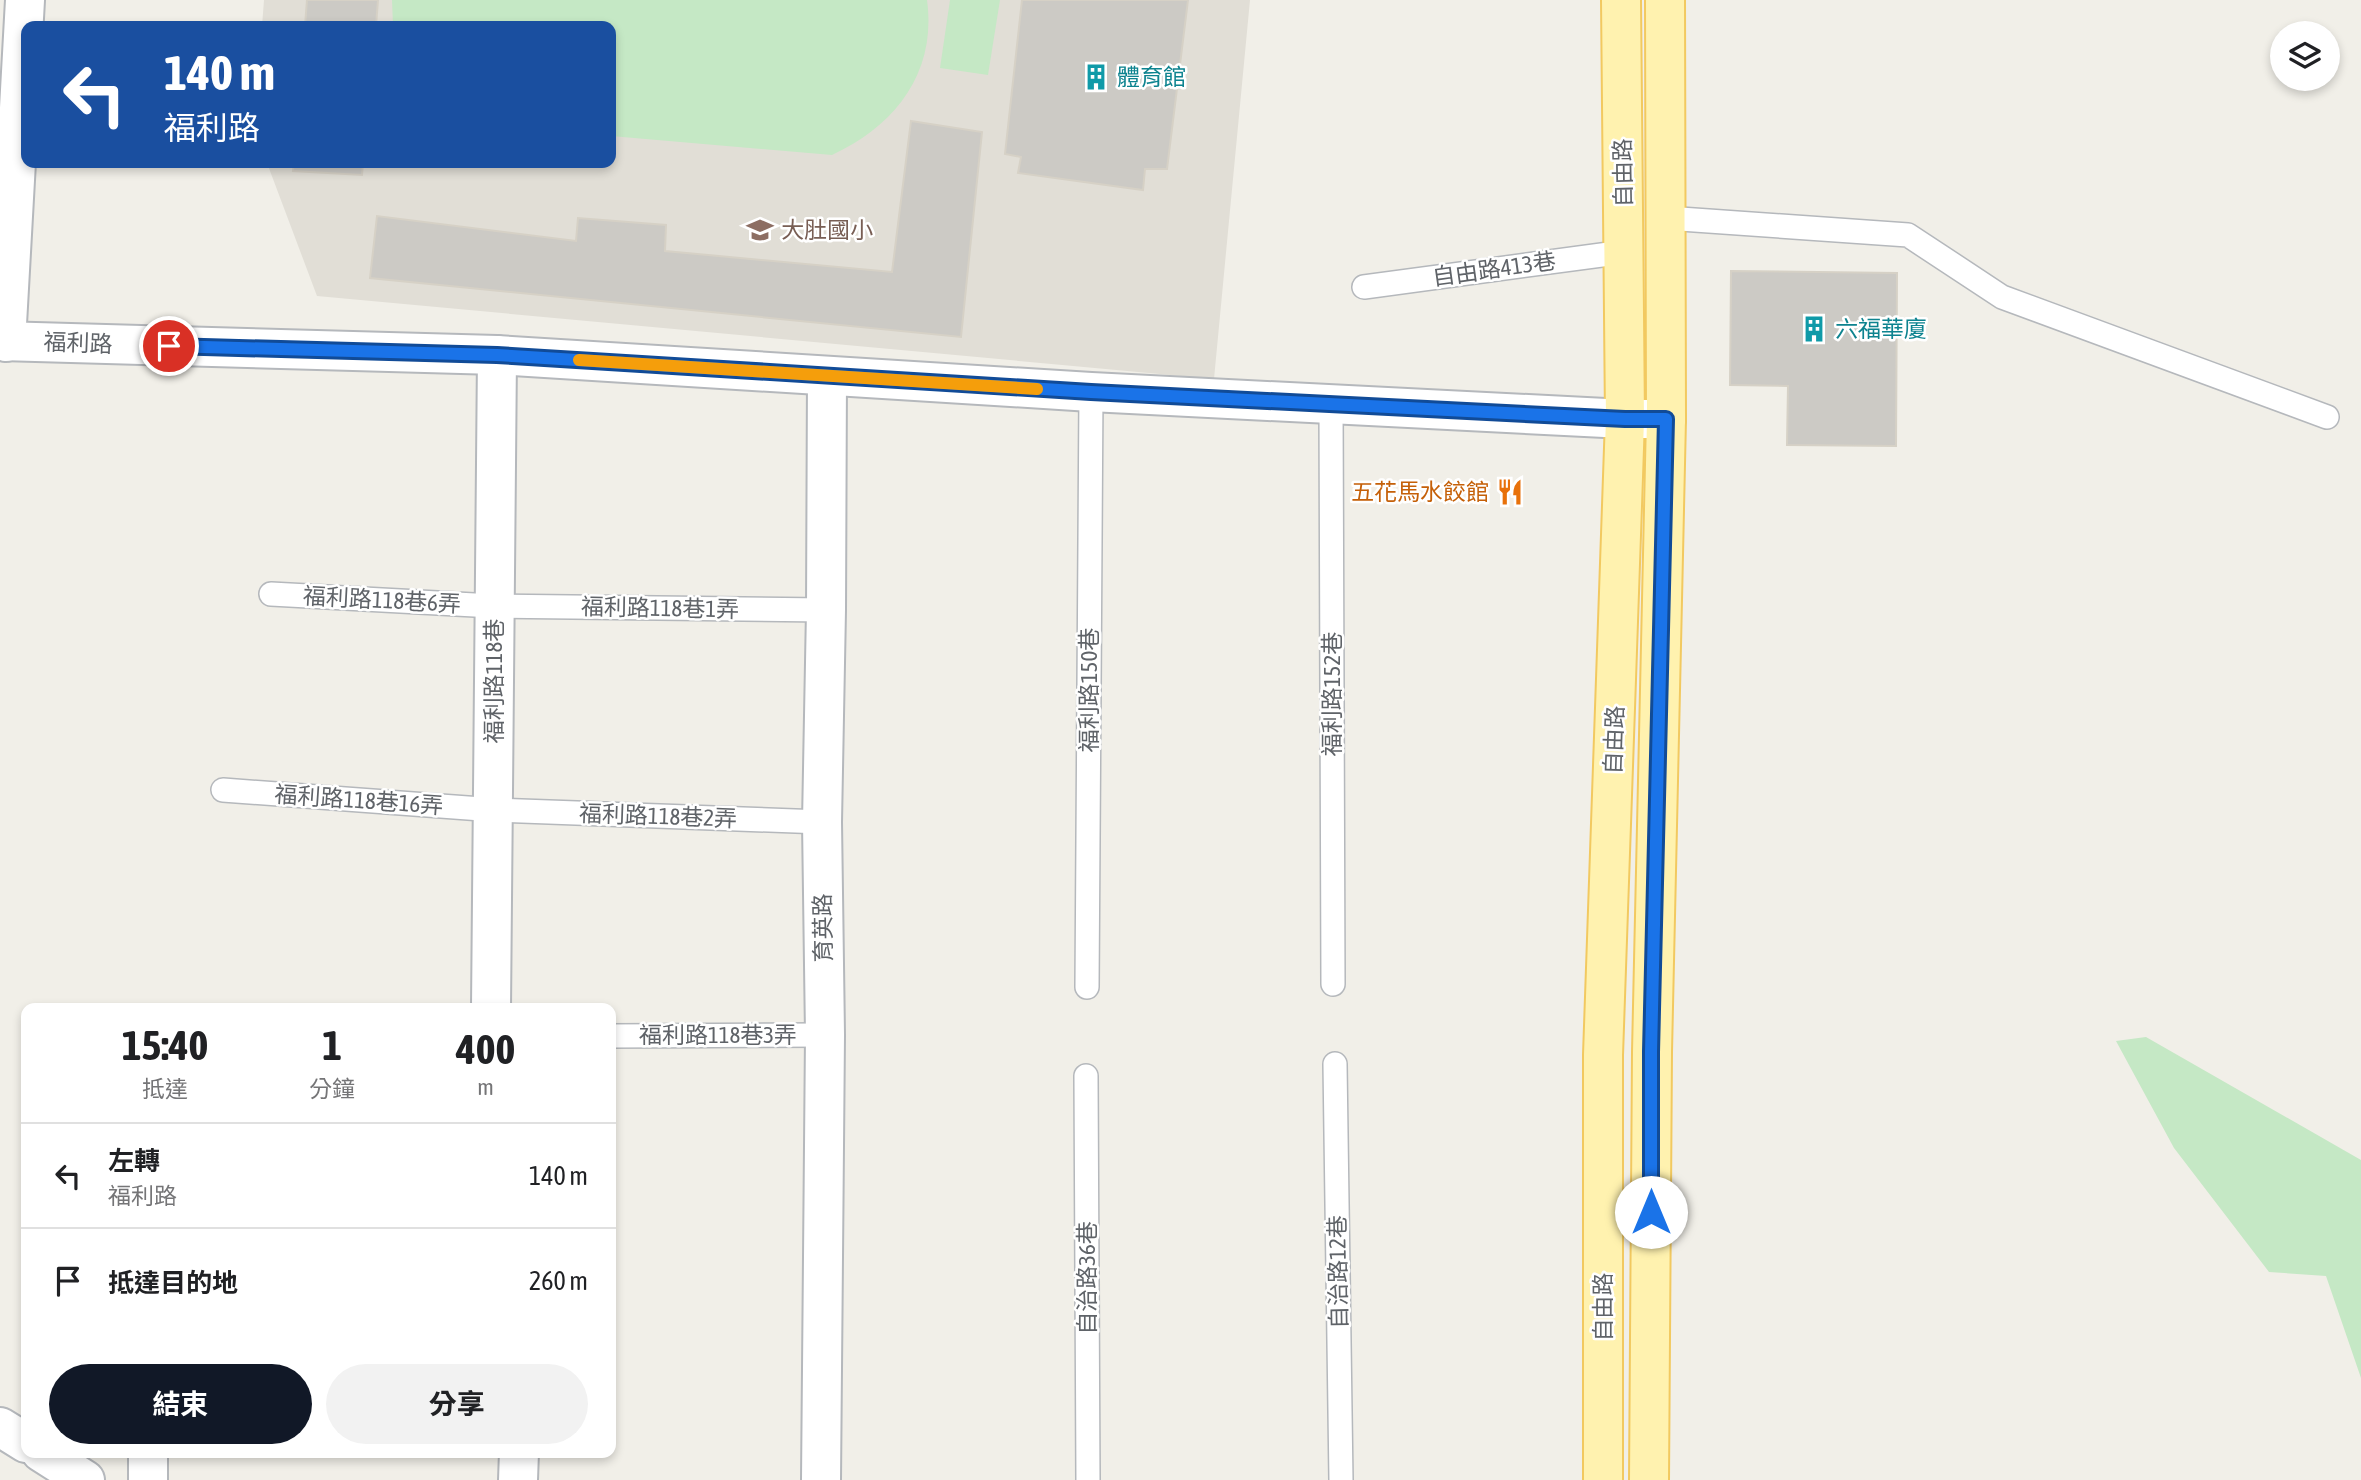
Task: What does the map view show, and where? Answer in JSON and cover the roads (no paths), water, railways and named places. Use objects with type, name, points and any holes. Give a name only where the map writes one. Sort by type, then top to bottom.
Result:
[{"type":"main road","name":"自由路","points":[[1603,1480],[1603,1055],[1625,419],[1620,0]]},
{"type":"main road","name":"自由路","points":[[1649,1480],[1651,1052],[1666,419],[1665,0]]},
{"type":"street","points":[[24,21],[25,0]]},
{"type":"street","points":[[3,342],[21,62]]},
{"type":"street","name":"福利路","points":[[3,342],[497,355],[1091,392],[1666,419]]},
{"type":"street","name":"福利路118巷","points":[[491,1003],[495,810],[493,606],[497,355]]},
{"type":"street","name":"育英路","points":[[821,1480],[825,1035],[822,822],[827,376]]},
{"type":"street","points":[[0,1427],[21,1440]]},
{"type":"street","points":[[50,1458],[85,1480]]},
{"type":"street","points":[[148,1458],[148,1480]]},
{"type":"street","points":[[518,1480],[519,1458]]},
{"type":"lane","points":[[1666,218],[1908,235],[2002,297],[2327,417]]},
{"type":"lane","name":"自由路413巷","points":[[1364,287],[1623,252]]},
{"type":"lane","name":"福利路150巷","points":[[1087,987],[1091,392]]},
{"type":"lane","name":"福利路152巷","points":[[1331,403],[1333,984]]},
{"type":"lane","name":"福利路118巷6弄","points":[[271,594],[493,606]]},
{"type":"lane","name":"福利路118巷1弄","points":[[493,606],[826,610]]},
{"type":"lane","name":"福利路118巷16弄","points":[[223,790],[495,810]]},
{"type":"lane","name":"福利路118巷2弄","points":[[495,810],[822,822]]},
{"type":"lane","name":"福利路118巷3弄","points":[[616,1036],[825,1035]]},
{"type":"lane","name":"自治路12巷","points":[[1335,1064],[1341,1480]]},
{"type":"lane","name":"自治路36巷","points":[[1086,1076],[1088,1480]]},
{"type":"place","name":"體育館","points":[[1096,77]]},
{"type":"place","name":"大肚國小","points":[[760,230]]},
{"type":"place","name":"六福華廈","points":[[1814,329]]},
{"type":"place","name":"五花馬水餃館","points":[[1510,492]]}]
